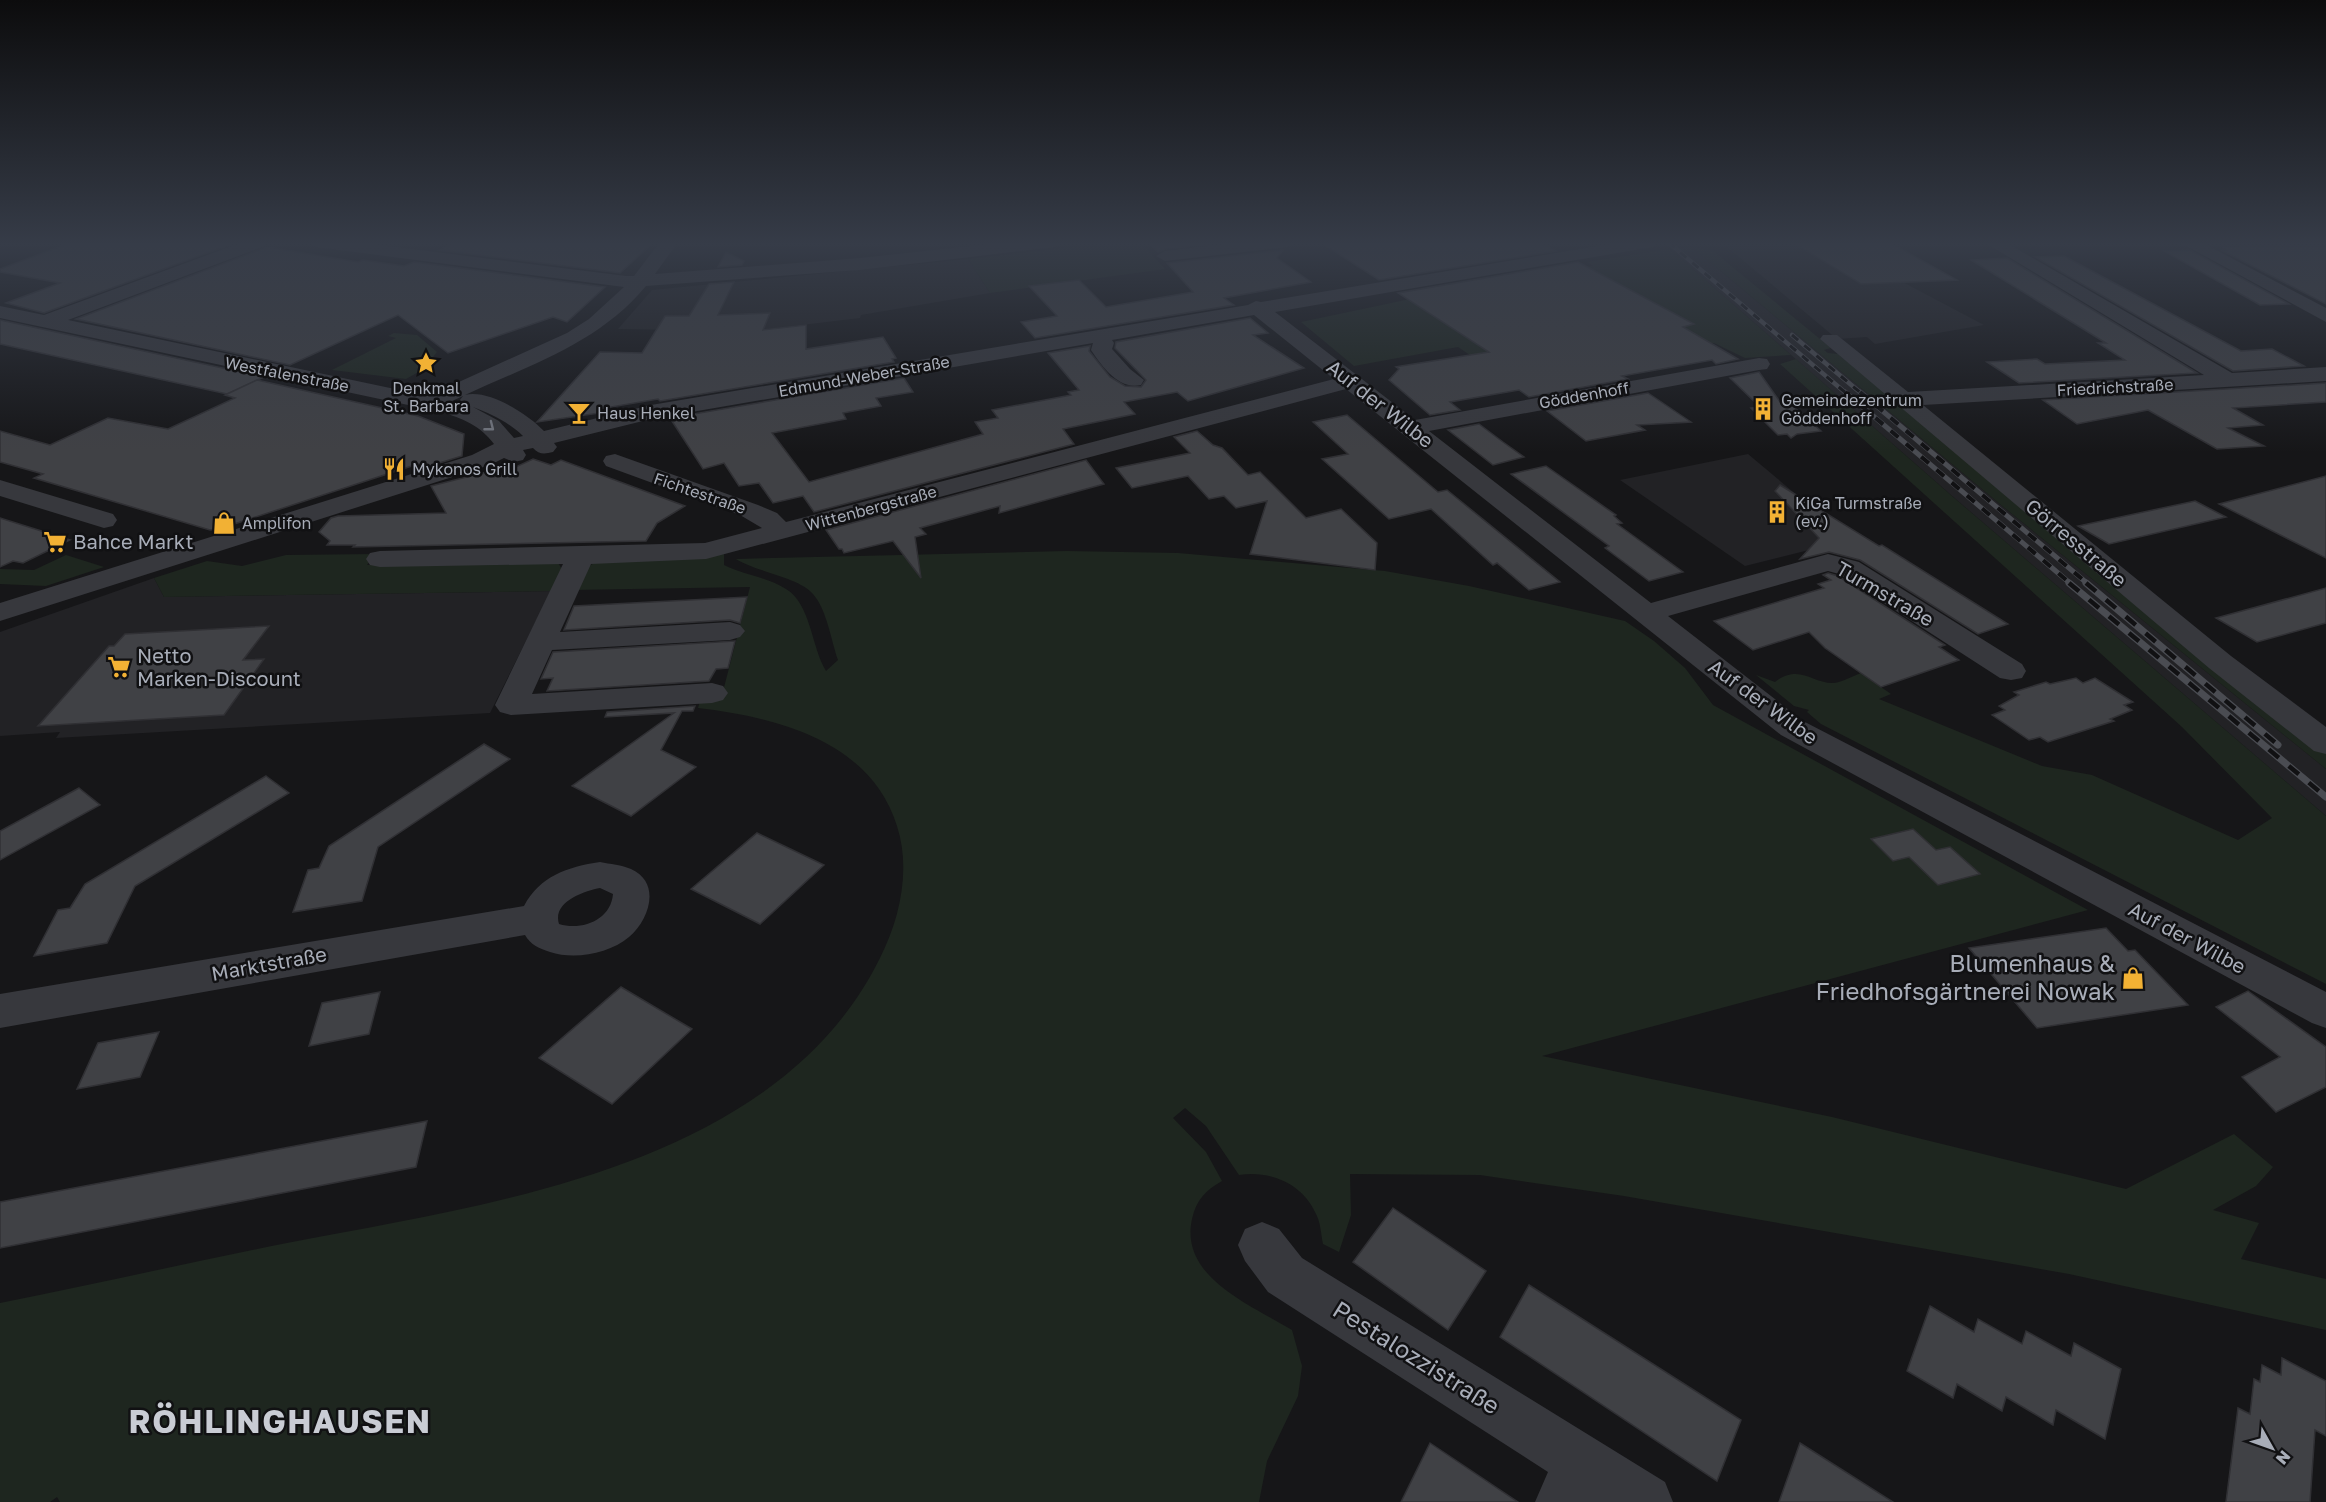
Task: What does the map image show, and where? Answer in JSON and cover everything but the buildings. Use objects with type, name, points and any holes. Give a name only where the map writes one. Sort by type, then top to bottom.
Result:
[{"type":"street","name":"Westfalenstraße","points":[[0,312],[363,389],[385,397],[488,404],[514,416],[532,429],[542,443]]},
{"type":"street","points":[[45,322],[72,312]]},
{"type":"street","points":[[448,402],[528,364],[532,359],[572,339],[597,323],[608,312]]},
{"type":"street","name":"Edmund-Weber-Straße","points":[[0,612],[511,451],[654,420],[681,409],[1227,312]]},
{"type":"street","name":"Auf der Wilbe","points":[[1262,312],[1803,735],[2326,1011]]},
{"type":"street","points":[[2112,312],[2228,380]]},
{"type":"street","points":[[1096,335],[1104,343],[1101,350],[1122,375],[1133,380]]},
{"type":"street","name":"Görresstraße","points":[[1830,339],[2220,662],[2326,743]]},
{"type":"street","name":"Göddenhoff","points":[[1410,428],[1759,364]]},
{"type":"street","name":"Friedrichstraße","points":[[1905,399],[2326,374]]},
{"type":"street","name":"Wittenbergstraße","points":[[380,559],[581,556],[706,551],[1350,381]]},
{"type":"street","name":"Westfalenstraße","points":[[448,402],[490,426],[511,451]]},
{"type":"street","points":[[1165,408],[1184,425]]},
{"type":"street","name":"Fichtestraße","points":[[615,461],[749,510],[768,519],[781,532]]},
{"type":"street","points":[[0,488],[104,520]]},
{"type":"street","points":[[581,556],[511,705],[712,693]]},
{"type":"street","name":"Turmstraße","points":[[1646,613],[1828,562],[1849,568],[2011,671]]},
{"type":"street","name":"Edmund-Weber-Straße","points":[[0,623],[87,586]]},
{"type":"street","points":[[541,642],[730,631]]},
{"type":"street","name":"Marktstraße","points":[[0,1011],[538,918]]},
{"type":"street","name":"Pestalozzistraße","points":[[1262,1245],[1286,1275],[1571,1481],[1645,1502]]},
{"type":"shaded area","points":[[633,312],[878,312],[861,315],[860,318],[752,331],[618,329]]},
{"type":"shaded area","points":[[1348,312],[1742,312],[1791,355],[1745,358],[1714,343],[1507,380],[1458,347],[1354,366],[1301,322]]},
{"type":"shaded area","points":[[1742,312],[1770,312],[2001,505],[2326,769],[2326,816],[1952,496]]},
{"type":"shaded area","points":[[1770,312],[1787,312],[1831,348],[1824,350],[1838,354],[2326,753],[2326,769],[2001,505]]},
{"type":"shaded area","points":[[1805,312],[1960,312],[1984,325],[1875,344],[1867,337],[1837,339]]},
{"type":"shaded area","points":[[394,333],[417,335],[437,352],[433,357],[436,362],[406,379],[332,370],[396,338],[388,336]]},
{"type":"shaded area","points":[[1796,359],[1952,496],[2326,816],[2326,984],[1821,724],[1807,712],[1809,710],[1794,706],[1756,675],[1775,682],[1792,674],[1799,674],[1834,683],[1861,673],[1891,694],[1879,699],[2042,766],[2092,775],[2238,840],[2272,818],[2182,727],[1780,364]]},
{"type":"shaded area","points":[[1748,454],[1810,506],[1836,519],[1831,521],[1829,545],[1745,566],[1620,480]]},
{"type":"shaded area","points":[[1066,551],[1178,553],[1385,571],[1469,586],[1625,621],[1654,641],[1685,668],[1713,705],[2088,910],[1542,1056],[1832,1117],[2126,1189],[2234,1134],[2273,1167],[2256,1186],[2213,1210],[2259,1223],[2241,1259],[2326,1279],[2326,1330],[2069,1274],[1624,1196],[1480,1175],[1350,1174],[1351,1215],[1339,1252],[1323,1244],[1317,1216],[1304,1195],[1274,1177],[1239,1175],[1206,1126],[1185,1108],[1173,1118],[1206,1152],[1222,1181],[1202,1196],[1196,1206],[1192,1219],[1191,1239],[1196,1257],[1207,1273],[1222,1287],[1292,1330],[1302,1366],[1298,1396],[1267,1461],[1259,1502],[60,1502],[57,1497],[50,1502],[0,1502],[0,1303],[451,1211],[537,1191],[621,1164],[701,1130],[773,1085],[833,1029],[880,958],[898,910],[903,876],[901,842],[897,826],[884,797],[866,773],[843,754],[817,738],[758,718],[698,708],[700,701],[721,699],[750,587],[572,590],[582,570],[598,561],[724,554],[724,565],[771,582],[786,589],[794,596],[806,615],[826,671],[838,660],[825,617],[813,594],[798,583],[754,568],[736,559]]},
{"type":"shaded area","points":[[376,554],[367,565],[557,561],[563,571],[551,591],[164,597],[154,578],[207,561],[242,566],[286,555]]},
{"type":"shaded area","points":[[66,555],[104,567],[46,586],[0,584],[0,569],[34,570]]},
{"type":"shaded area","points":[[154,578],[164,597],[551,591],[490,713],[56,738],[60,732],[0,736],[0,632]]},
{"type":"railway","points":[[1751,312],[1847,394]]},
{"type":"railway","points":[[1792,335],[1862,394]]},
{"type":"railway","points":[[1845,392],[2071,584]]},
{"type":"railway","points":[[1860,392],[2088,584]]},
{"type":"railway","points":[[2069,583],[2326,797]]},
{"type":"railway","points":[[2086,583],[2278,745]]},
{"type":"place","name":"Denkmal St. Barbara","points":[[426,363]]},
{"type":"place","name":"Gemeindezentrum Göddenhoff","points":[[1763,409]]},
{"type":"place","name":"Haus Henkel","points":[[579,413]]},
{"type":"place","name":"Mykonos Grill","points":[[394,469]]},
{"type":"place","name":"KiGa Turmstraße (ev.)","points":[[1777,512]]},
{"type":"place","name":"Amplifon","points":[[224,523]]},
{"type":"place","name":"Bahce Markt","points":[[55,542]]},
{"type":"place","name":"Netto Marken-Discount","points":[[119,667]]},
{"type":"place","name":"Blumenhaus & Friedhofsgärtnerei Nowak","points":[[2133,978]]},
{"type":"district","name":"RÖHLINGHAUSEN","points":[[280,1422]]}]
